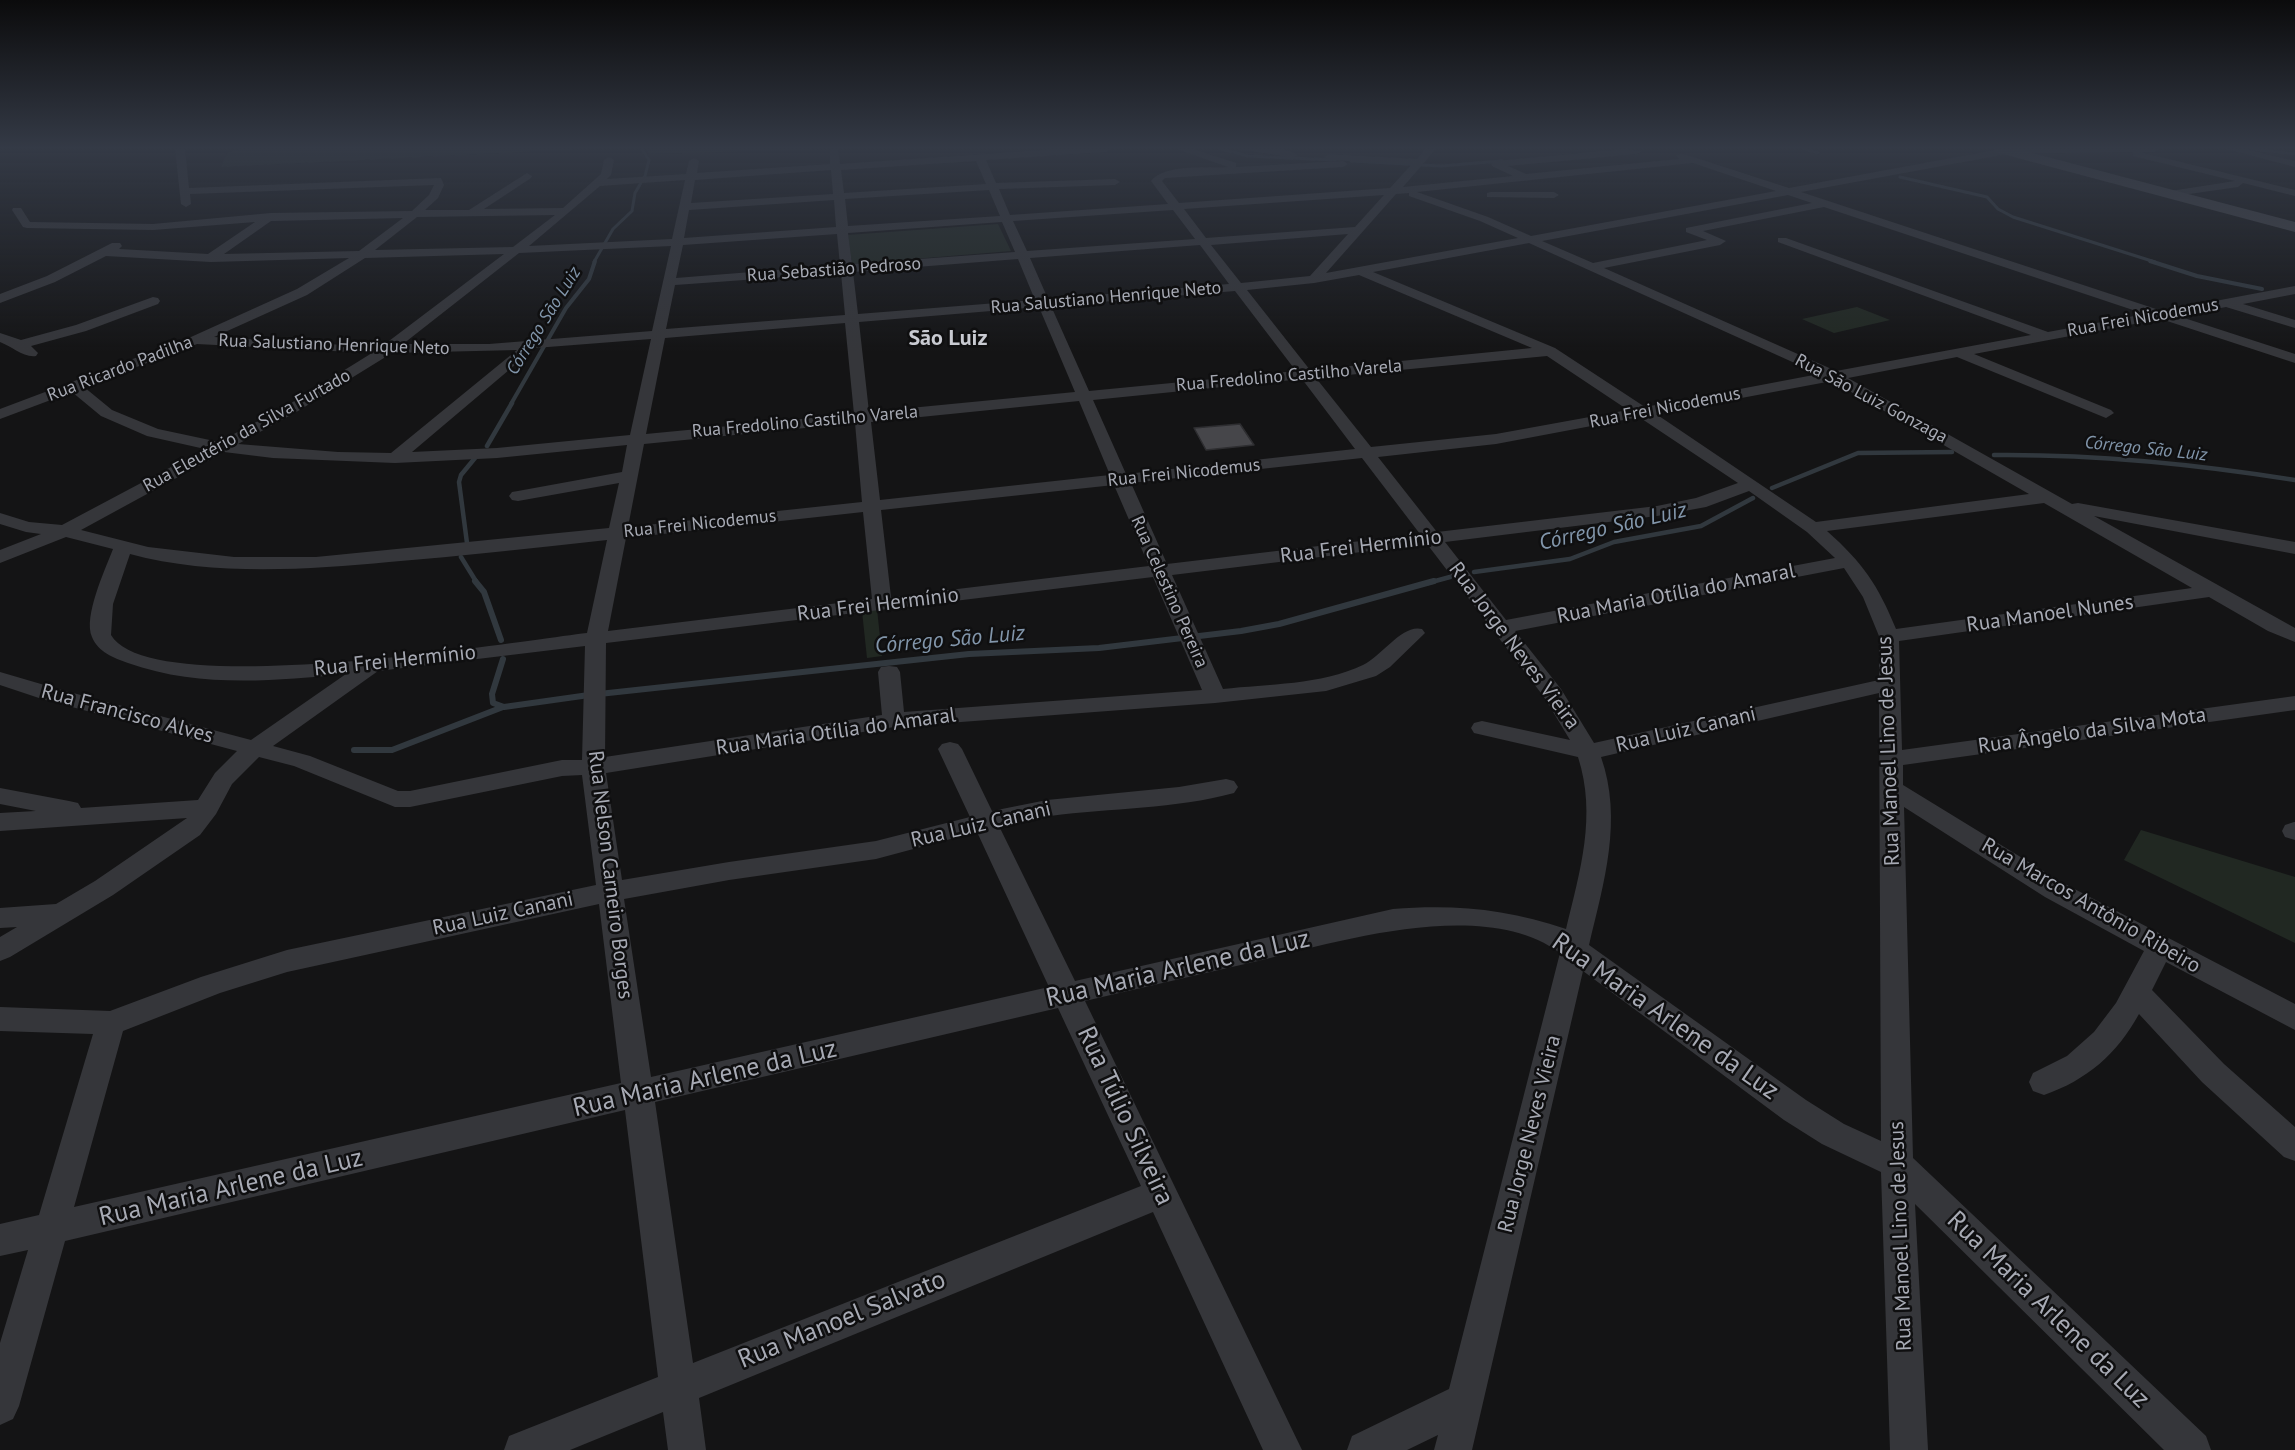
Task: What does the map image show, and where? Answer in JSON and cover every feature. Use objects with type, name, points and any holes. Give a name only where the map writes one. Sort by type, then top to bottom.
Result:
[{"type":"street","points":[[21,217],[27,225],[153,227],[281,217]]},
{"type":"street","points":[[0,299],[51,279],[173,217]]},
{"type":"street","points":[[211,258],[269,217]]},
{"type":"street","name":"Rua Ricardo Padilha","points":[[0,414],[196,340],[302,292],[361,254],[411,217]]},
{"type":"street","name":"Rua Eleutério da Silva Furtado","points":[[0,557],[65,531],[293,408],[387,350],[559,217]]},
{"type":"street","name":"Rua Nelson Carneiro Borges","points":[[683,217],[596,638],[593,767],[687,1450]]},
{"type":"street","points":[[841,217],[882,604]]},
{"type":"street","points":[[104,252],[211,258],[593,248],[1039,217]]},
{"type":"street","name":"Rua Jorge Neves Vieira","points":[[1182,217],[1553,694],[1589,752],[1597,774],[1600,832],[1575,947],[1453,1450]]},
{"type":"street","points":[[1314,279],[1370,217]]},
{"type":"street","name":"Rua São Luiz Gonzaga","points":[[1475,217],[1530,239],[1833,375],[2295,636]]},
{"type":"street","name":"Rua Salustiano Henrique Neto","points":[[196,340],[287,347],[387,350],[557,344],[1237,287],[1314,279],[1653,217]]},
{"type":"street","points":[[1592,267],[1720,241],[1690,230],[1759,217]]},
{"type":"street","points":[[1863,217],[2295,359]]},
{"type":"street","points":[[2255,217],[2295,227]]},
{"type":"street","name":"Rua Celestino Pereira","points":[[1007,219],[1215,696]]},
{"type":"street","name":"Rua Sebastião Pedroso","points":[[669,282],[1358,230]]},
{"type":"street","points":[[1782,240],[2045,336]]},
{"type":"street","name":"Rua Manoel Lino de Jesus","points":[[1360,271],[1550,351],[1645,412],[1813,528],[1849,561],[1873,597],[1889,636],[1896,1164],[1910,1450]]},
{"type":"street","name":"Rua Frei Nicodemus","points":[[0,518],[26,527],[65,531],[147,554],[191,559],[275,564],[397,556],[1496,439],[2295,290]]},
{"type":"street","points":[[20,345],[81,328],[153,301]]},
{"type":"street","points":[[2226,302],[2295,324]]},
{"type":"street","points":[[0,337],[20,345],[34,355]]},
{"type":"street","points":[[395,458],[533,345]]},
{"type":"street","name":"Rua Fredolino Castilho Varela","points":[[75,387],[93,407],[124,422],[171,437],[221,448],[280,454],[395,458],[463,456],[1550,351]]},
{"type":"street","points":[[1956,352],[2106,413]]},
{"type":"street","points":[[518,496],[629,476]]},
{"type":"street","name":"Rua Frei Hermínio","points":[[123,548],[107,592],[101,620],[100,635],[109,646],[141,662],[180,671],[284,672],[372,665],[1678,508],[1751,484]]},
{"type":"street","points":[[1813,528],[2054,501],[2295,548]]},
{"type":"street","name":"Rua Maria Otília do Amaral","points":[[1503,627],[1849,561]]},
{"type":"street","name":"Rua Manoel Nunes","points":[[1889,636],[2212,591]]},
{"type":"street","name":"Rua Maria Otília do Amaral","points":[[254,749],[317,766],[395,799],[410,800],[562,768],[593,767],[894,720],[1215,696],[1326,684],[1352,678],[1383,663],[1415,633]]},
{"type":"street","points":[[0,950],[129,872],[191,829],[203,817],[218,784],[254,749],[372,665]]},
{"type":"street","points":[[889,672],[894,720]]},
{"type":"street","name":"Rua Francisco Alves","points":[[0,678],[50,694],[254,749]]},
{"type":"street","name":"Rua Luiz Canani","points":[[1482,728],[1589,752],[1889,684]]},
{"type":"street","name":"Rua Ângelo da Silva Mota","points":[[1890,759],[2295,703]]},
{"type":"street","name":"Rua Túlio Silveira","points":[[950,749],[1283,1450]]},
{"type":"street","name":"Rua Luiz Canani","points":[[0,1019],[111,1023],[211,985],[287,961],[361,944],[610,892],[729,871],[876,850],[985,821],[1066,806],[1179,795],[1226,787]]},
{"type":"street","name":"Rua Marcos Antônio Ribeiro","points":[[1891,788],[2054,890],[2295,1018]]},
{"type":"street","points":[[0,796],[105,815]]},
{"type":"street","points":[[0,822],[207,808]]},
{"type":"street","points":[[0,918],[61,914]]},
{"type":"street","name":"Rua Maria Arlene da Luz","points":[[0,1240],[638,1095],[1393,919],[1433,915],[1474,916],[1523,923],[1556,936],[1575,947],[1795,1110],[1833,1134],[1896,1164],[2192,1450]]},
{"type":"street","points":[[2044,1082],[2076,1067],[2096,1051],[2113,1032],[2137,993],[2160,947]]},
{"type":"street","points":[[2137,993],[2213,1074],[2295,1147]]},
{"type":"street","points":[[0,1406],[111,1023]]},
{"type":"street","name":"Rua Manoel Salvato","points":[[523,1450],[1161,1193]]},
{"type":"street","points":[[1366,1450],[1465,1401]]},
{"type":"shaded area","points":[[998,224],[1011,251],[852,264],[848,235]]},
{"type":"shaded area","points":[[1857,307],[1890,320],[1834,333],[1802,319]]},
{"type":"shaded area","points":[[877,609],[882,656],[867,658],[862,611]]},
{"type":"shaded area","points":[[2141,830],[2295,877],[2295,943],[2124,860]]},
{"type":"building","points":[[1240,424],[1254,445],[1206,450],[1194,428]]},
{"type":"waterway","name":"Córrego São Luiz","points":[[594,262],[613,229],[626,217]]},
{"type":"waterway","points":[[2012,217],[2155,262]]},
{"type":"waterway","name":"Córrego São Luiz","points":[[511,404],[566,308],[589,279],[595,261]]},
{"type":"waterway","points":[[2150,261],[2197,276],[2262,289]]},
{"type":"waterway","name":"Córrego São Luiz","points":[[487,446],[512,403]]},
{"type":"waterway","name":"Córrego São Luiz","points":[[1772,488],[1858,453],[1952,452]]},
{"type":"waterway","name":"Córrego São Luiz","points":[[1994,455],[2070,456],[2145,461],[2295,480]]},
{"type":"waterway","name":"Córrego São Luiz","points":[[467,543],[459,482],[461,475],[475,458]]},
{"type":"waterway","name":"Córrego São Luiz","points":[[1474,572],[1570,559],[1614,542],[1701,526],[1753,498]]},
{"type":"waterway","name":"Córrego São Luiz","points":[[461,557],[477,583]]},
{"type":"waterway","name":"Córrego São Luiz","points":[[1428,583],[1450,577]]},
{"type":"waterway","name":"Córrego São Luiz","points":[[475,581],[484,592],[501,640]]},
{"type":"waterway","name":"Córrego São Luiz","points":[[599,694],[969,654],[1099,648],[1241,631],[1279,624],[1434,581]]},
{"type":"waterway","name":"Córrego São Luiz","points":[[503,659],[492,694],[493,703],[504,707],[589,695]]},
{"type":"waterway","points":[[354,750],[392,750],[503,707]]},
{"type":"district","name":"São Luiz","points":[[948,339]]}]
